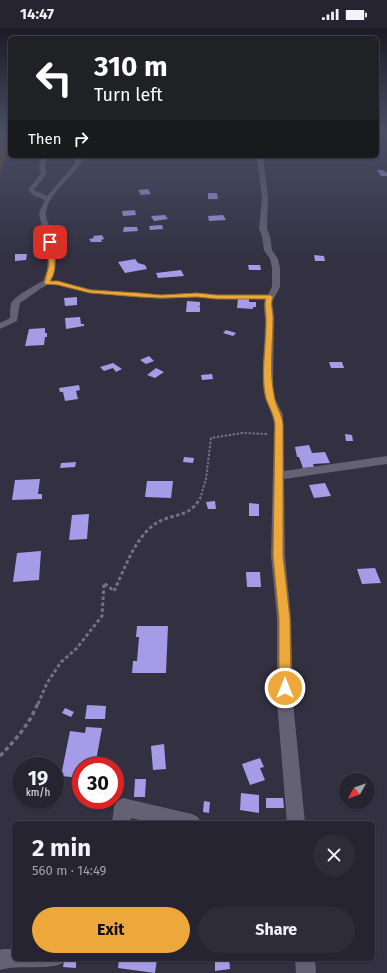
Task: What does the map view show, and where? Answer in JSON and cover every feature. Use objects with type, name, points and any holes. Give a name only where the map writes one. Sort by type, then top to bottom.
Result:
[{"type":"street","points":[[42,175],[31,190],[35,194],[48,199]]},
{"type":"street","points":[[46,283],[49,278],[52,265],[50,242],[42,212],[52,192],[67,175]]},
{"type":"street","points":[[262,175],[265,198],[263,229],[266,236],[268,250],[274,259],[276,268],[276,287],[268,302],[270,316],[268,384],[270,398],[278,415],[279,424],[278,556],[284,619],[285,702],[296,821]]},
{"type":"street","points":[[0,326],[14,319],[14,304],[19,299],[46,283],[58,283],[90,292],[161,297],[197,295],[217,297],[270,297]]},
{"type":"street","points":[[279,476],[387,460]]},
{"type":"street","points":[[122,821],[123,807],[183,821]]},
{"type":"street","points":[[0,960],[12,960]]},
{"type":"street","points":[[37,961],[55,961]]},
{"type":"street","points":[[305,961],[306,973]]},
{"type":"path","points":[[0,756],[20,735],[32,718],[47,683],[61,662],[76,649],[102,616],[104,583],[114,591],[134,551],[155,523],[189,511],[201,498],[207,471],[211,438],[242,433],[278,435]]},
{"type":"building","points":[[148,189],[151,194],[141,195],[138,190]]},
{"type":"building","points":[[208,193],[217,193],[218,199],[208,199]]},
{"type":"building","points":[[135,210],[136,215],[123,216],[122,211]]},
{"type":"building","points":[[165,215],[168,219],[154,221],[151,216]]},
{"type":"building","points":[[223,215],[226,220],[209,221],[208,216]]},
{"type":"building","points":[[162,225],[163,229],[150,230],[149,226]]},
{"type":"building","points":[[124,227],[137,227],[138,231],[123,232]]},
{"type":"building","points":[[102,235],[104,239],[101,240],[102,242],[91,242],[89,239],[94,238],[93,236]]},
{"type":"building","points":[[37,251],[45,251],[45,257],[37,257]]},
{"type":"building","points":[[15,254],[27,254],[26,260],[15,261]]},
{"type":"building","points":[[314,255],[324,256],[325,261],[315,261]]},
{"type":"building","points":[[135,259],[138,263],[145,265],[147,269],[125,273],[118,262]]},
{"type":"building","points":[[248,265],[260,265],[261,270],[249,270]]},
{"type":"building","points":[[181,270],[184,276],[158,278],[156,273]]},
{"type":"building","points":[[77,297],[77,305],[65,306],[64,298]]},
{"type":"building","points":[[238,298],[249,299],[249,302],[256,302],[256,307],[253,307],[253,309],[237,308]]},
{"type":"building","points":[[187,301],[200,302],[200,306],[198,307],[200,307],[200,312],[186,312]]},
{"type":"building","points":[[80,317],[81,324],[84,324],[84,326],[66,329],[65,318]]},
{"type":"building","points":[[45,328],[47,337],[45,337],[44,345],[25,346],[29,329]]},
{"type":"building","points":[[226,330],[236,333],[233,336],[223,333]]},
{"type":"building","points":[[149,356],[154,361],[146,364],[140,360]]},
{"type":"building","points":[[329,362],[342,362],[344,368],[331,368]]},
{"type":"building","points":[[113,363],[122,369],[116,372],[113,368],[104,371],[100,367]]},
{"type":"building","points":[[156,368],[164,372],[155,378],[147,375]]},
{"type":"building","points":[[212,374],[213,379],[202,380],[201,375]]},
{"type":"building","points":[[79,385],[80,390],[76,391],[78,399],[65,401],[63,392],[60,392],[59,388]]},
{"type":"building","points":[[345,434],[352,435],[353,441],[346,441]]},
{"type":"building","points":[[309,445],[312,453],[325,452],[330,463],[313,464],[314,467],[303,468],[299,457],[297,457],[295,447]]},
{"type":"building","points":[[184,457],[194,458],[193,463],[183,462]]},
{"type":"building","points":[[76,462],[75,467],[60,468],[61,463]]},
{"type":"building","points":[[40,479],[38,494],[42,494],[42,499],[12,500],[15,480]]},
{"type":"building","points":[[147,481],[173,481],[171,498],[145,497]]},
{"type":"building","points":[[325,483],[331,496],[314,498],[309,485]]},
{"type":"building","points":[[215,501],[216,509],[208,509],[206,502]]},
{"type":"building","points":[[249,503],[259,504],[259,516],[249,516]]},
{"type":"building","points":[[89,514],[87,539],[69,540],[72,515]]},
{"type":"building","points":[[41,551],[39,580],[13,582],[17,553]]},
{"type":"building","points":[[375,568],[381,583],[362,584],[357,569]]},
{"type":"building","points":[[246,572],[260,572],[261,587],[247,587]]},
{"type":"building","points":[[137,626],[168,626],[166,673],[132,673],[133,661],[137,661],[139,637],[136,637]]},
{"type":"building","points":[[87,705],[106,706],[105,719],[85,719]]},
{"type":"building","points":[[65,708],[74,712],[71,717],[62,713]]},
{"type":"building","points":[[86,727],[102,728],[97,757],[72,757],[72,777],[64,776],[64,761],[70,731],[85,733]]},
{"type":"building","points":[[164,744],[166,769],[153,770],[151,746]]},
{"type":"building","points":[[260,758],[264,767],[260,768],[265,780],[250,785],[242,764]]},
{"type":"building","points":[[135,779],[146,779],[145,797],[134,797]]},
{"type":"building","points":[[241,793],[259,795],[259,813],[240,810]]},
{"type":"building","points":[[266,798],[283,798],[284,808],[266,808]]},
{"type":"building","points":[[204,801],[210,802],[209,813],[203,812]]},
{"type":"building","points":[[64,961],[76,961],[76,968],[63,967]]},
{"type":"building","points":[[119,961],[157,961],[155,973],[118,968]]},
{"type":"building","points":[[215,961],[229,961],[230,969],[215,971]]},
{"type":"route","points":[[50,242],[52,265],[49,278],[46,283],[58,283],[90,292],[161,297],[197,295],[217,297],[270,297],[268,302],[270,316],[268,384],[270,398],[278,415],[279,424],[278,556],[284,619],[285,688]]}]
